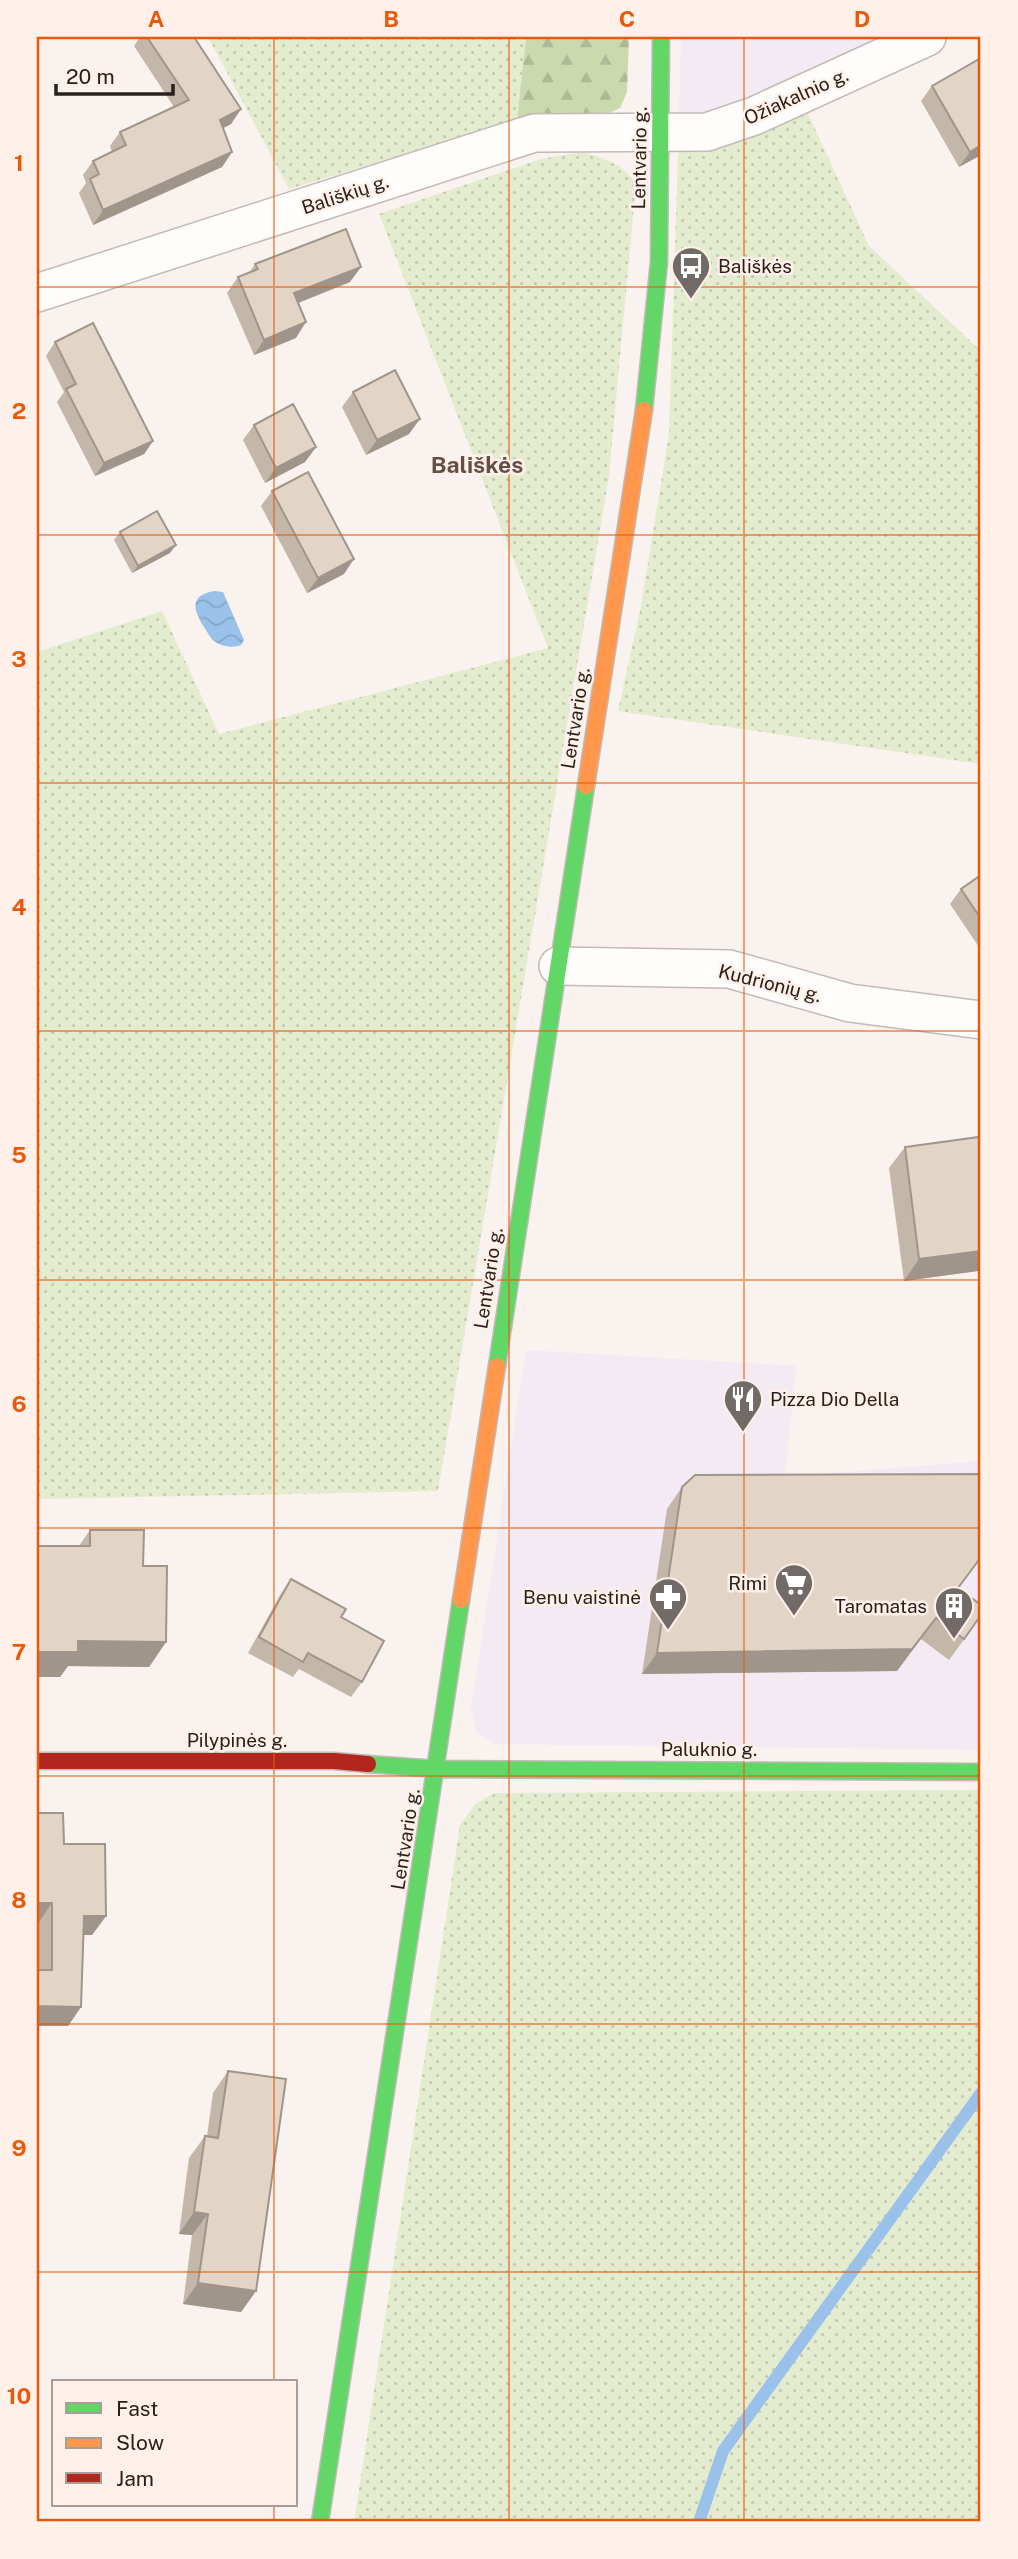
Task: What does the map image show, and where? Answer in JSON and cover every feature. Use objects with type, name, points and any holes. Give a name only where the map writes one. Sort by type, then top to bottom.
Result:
[{"type":"main road","name":"Lentvario g.","points":[[320,2522],[643,417],[659,262],[661,37]]},
{"type":"main road","name":"Pilypinės g.","points":[[37,1761],[334,1761],[437,1769]]},
{"type":"main road","name":"Paluknio g.","points":[[437,1769],[981,1772]]},
{"type":"street","name":"Ožiakalnio g.","points":[[660,134],[706,132],[754,116],[927,37]]},
{"type":"street","name":"Bališkių g.","points":[[37,293],[534,133],[660,134]]},
{"type":"street","name":"Kudrionių g.","points":[[558,966],[729,969],[850,1003],[981,1020]]},
{"type":"shaded area","points":[[681,37],[911,37],[803,103],[678,152]]},
{"type":"shaded area","points":[[526,1350],[796,1366],[785,1477],[981,1461],[981,1750],[495,1744],[477,1733],[471,1709]]},
{"type":"green space","points":[[208,37],[526,37],[517,121],[289,189]]},
{"type":"green space","points":[[526,37],[629,37],[627,92],[620,108],[609,113],[517,121]]},
{"type":"green space","points":[[803,103],[869,246],[981,351],[981,764],[618,711],[641,606],[669,434],[678,153]]},
{"type":"green space","points":[[582,152],[612,162],[625,171],[636,184],[609,476],[438,1491],[37,1499],[37,652],[162,611],[219,734],[548,648],[379,214],[541,159]]},
{"type":"green space","points":[[981,1790],[981,2522],[354,2522],[460,1825],[475,1804],[495,1793]]},
{"type":"water","points":[[215,591],[223,592],[244,640],[241,645],[217,643],[200,620],[196,609],[197,599]]},
{"type":"building","points":[[147,37],[194,37],[241,109],[220,120],[232,152],[103,210],[90,179],[99,174],[93,161],[126,145],[120,132],[189,100]]},
{"type":"building","points":[[981,58],[981,145],[970,152],[932,86]]},
{"type":"building","points":[[346,229],[361,267],[294,293],[306,322],[264,340],[238,277],[258,269],[255,264]]},
{"type":"building","points":[[93,323],[153,441],[104,463],[66,389],[76,384],[55,342]]},
{"type":"building","points":[[395,370],[420,419],[377,440],[353,392]]},
{"type":"building","points":[[293,404],[316,447],[276,468],[254,425]]},
{"type":"building","points":[[308,472],[354,559],[318,578],[272,491]]},
{"type":"building","points":[[157,511],[176,545],[138,566],[120,532]]},
{"type":"building","points":[[981,875],[981,919],[961,889]]},
{"type":"building","points":[[979,1137],[981,1251],[919,1259],[905,1147]]},
{"type":"building","name":"Rimi","points":[[981,1474],[981,1557],[958,1588],[981,1605],[981,1615],[964,1639],[936,1618],[912,1649],[657,1653],[682,1487],[695,1475]]},
{"type":"building","points":[[90,1530],[144,1530],[143,1566],[167,1566],[166,1642],[78,1641],[78,1652],[37,1652],[37,1546],[90,1546]]},
{"type":"building","points":[[291,1579],[346,1609],[341,1617],[384,1641],[362,1682],[308,1653],[303,1662],[259,1637]]},
{"type":"building","points":[[37,1813],[63,1813],[64,1844],[105,1844],[106,1916],[84,1916],[81,2007],[37,2006],[37,1970],[52,1970],[52,1903],[37,1903]]},
{"type":"building","points":[[228,2071],[286,2079],[256,2291],[198,2283],[208,2214],[194,2212],[205,2136],[218,2138]]},
{"type":"waterway","points":[[699,2522],[723,2451],[981,2093]]},
{"type":"traffic: fast","points":[[644,410],[659,262],[661,37]]},
{"type":"traffic: fast","points":[[497,1366],[586,786]]},
{"type":"traffic: fast","points":[[320,2522],[461,1600]]},
{"type":"traffic: fast","points":[[368,1764],[437,1769],[981,1772]]},
{"type":"traffic: slow","points":[[586,786],[644,410]]},
{"type":"traffic: slow","points":[[461,1600],[497,1366]]},
{"type":"traffic: jam","points":[[37,1761],[334,1761],[368,1764]]},
{"type":"place","name":"Bališkės","points":[[691,300]]},
{"type":"place","name":"Pizza Dio Della","points":[[743,1433]]},
{"type":"place","name":"Rimi","points":[[794,1617]]},
{"type":"place","name":"Benu vaistinė","points":[[668,1631]]},
{"type":"place","name":"Taromatas","points":[[954,1640]]},
{"type":"district","name":"Bališkės","points":[[477,464]]}]
